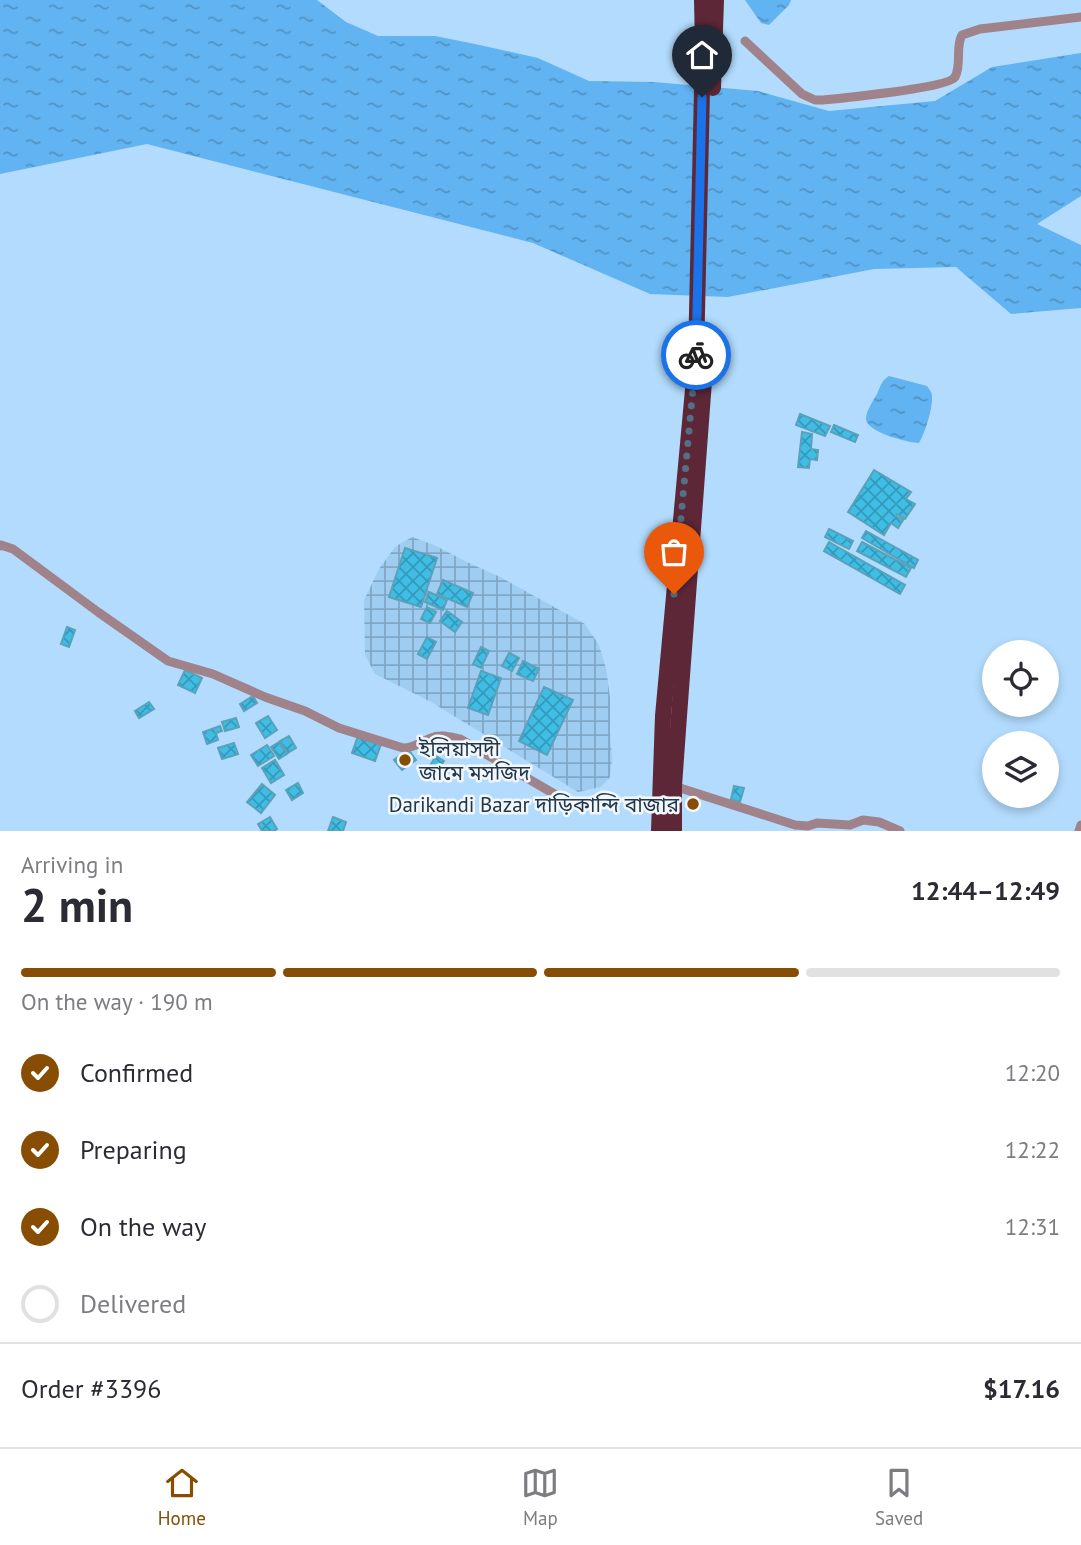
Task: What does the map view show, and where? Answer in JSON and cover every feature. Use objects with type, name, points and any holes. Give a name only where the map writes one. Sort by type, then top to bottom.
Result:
[{"type":"highway","points":[[702,0],[709,44]]},
{"type":"highway","points":[[674,831],[674,786],[701,358],[708,197],[709,44],[716,0]]},
{"type":"highway","points":[[659,831],[663,716],[701,358]]},
{"type":"street","points":[[745,41],[802,94],[815,100],[823,100],[949,82],[954,79],[957,69],[959,39],[962,34],[980,29],[1081,18]]},
{"type":"street","points":[[0,546],[13,549],[168,661],[213,674],[305,711],[339,728],[403,748],[411,748],[432,737],[460,739],[563,799]]},
{"type":"street","points":[[674,786],[795,825],[808,826],[817,822],[850,825],[863,820],[880,822],[900,831]]},
{"type":"street","points":[[1079,831],[1081,825]]},
{"type":"shaded area","points":[[412,537],[434,545],[500,577],[585,624],[599,645],[606,668],[610,698],[612,758],[610,777],[601,787],[578,792],[431,702],[375,674],[365,655],[364,600],[379,569],[395,547]],"holes":[[[405,548],[436,558],[421,607],[390,597]],[[480,672],[500,678],[488,715],[468,708]],[[544,687],[547,754],[519,741]]]},
{"type":"water","points":[[0,0],[317,0],[346,22],[378,36],[435,36],[475,44],[538,58],[589,81],[654,82],[758,91],[829,111],[935,101],[992,67],[1081,53],[1081,196],[1037,224],[1081,245],[1081,308],[1011,314],[956,267],[874,269],[728,297],[650,294],[533,243],[147,144],[0,174]]},
{"type":"water","points":[[745,0],[791,0],[769,25],[761,23]]},
{"type":"water","points":[[889,376],[927,386],[931,392],[930,414],[919,443],[889,436],[868,424],[868,409],[881,384]]},
{"type":"building","points":[[800,414],[830,426],[825,436],[796,425]]},
{"type":"building","points":[[834,425],[858,435],[855,442],[831,432]]},
{"type":"building","points":[[802,432],[812,434],[811,449],[818,450],[817,460],[810,459],[809,468],[798,467]]},
{"type":"building","points":[[874,470],[911,492],[906,499],[915,504],[905,519],[897,514],[896,516],[903,520],[898,528],[891,523],[884,535],[848,512]]},
{"type":"building","points":[[829,529],[853,541],[849,549],[825,537]]},
{"type":"building","points":[[866,531],[918,560],[914,568],[862,538]]},
{"type":"building","points":[[829,542],[905,585],[900,594],[824,551]]},
{"type":"building","points":[[862,542],[911,568],[906,577],[857,551]]},
{"type":"building","points":[[405,548],[437,558],[421,607],[389,597]]},
{"type":"building","points":[[443,580],[473,593],[467,607],[437,594]]},
{"type":"building","points":[[429,592],[447,600],[443,610],[425,602]]},
{"type":"building","points":[[427,607],[436,612],[430,623],[421,619]]},
{"type":"building","points":[[447,611],[462,622],[455,632],[440,621]]},
{"type":"building","points":[[67,627],[75,630],[69,647],[61,644]]},
{"type":"building","points":[[427,637],[436,642],[427,659],[418,654]]},
{"type":"building","points":[[481,647],[489,651],[481,668],[473,664]]},
{"type":"building","points":[[509,653],[519,658],[512,671],[502,666]]},
{"type":"building","points":[[523,661],[539,669],[533,681],[517,674]]},
{"type":"building","points":[[185,670],[202,678],[195,693],[178,685]]},
{"type":"building","points":[[481,671],[501,678],[488,715],[468,708]]},
{"type":"building","points":[[544,687],[573,700],[547,755],[519,741]]},
{"type":"building","points":[[253,696],[257,703],[244,711],[240,704]]},
{"type":"building","points":[[149,702],[154,709],[139,718],[135,711]]},
{"type":"building","points":[[268,716],[277,730],[265,738],[256,723]]},
{"type":"building","points":[[236,718],[239,727],[225,731],[222,722]]},
{"type":"building","points":[[220,726],[222,731],[216,733],[218,740],[207,744],[203,732]]},
{"type":"building","points":[[289,736],[296,748],[288,753],[280,741]]},
{"type":"building","points":[[358,736],[381,744],[375,761],[352,753]]},
{"type":"building","points":[[279,742],[287,754],[279,759],[271,747]]},
{"type":"building","points":[[234,743],[238,754],[222,759],[218,748]]},
{"type":"building","points":[[267,745],[274,756],[258,766],[251,755]]},
{"type":"building","name":"ইলিয়াসদী জামে মসজিদ","points":[[408,749],[416,760],[402,770],[394,760]]},
{"type":"building","points":[[436,756],[444,761],[436,774],[428,769]]},
{"type":"building","points":[[275,760],[284,775],[271,783],[262,768]]},
{"type":"building","points":[[298,783],[303,793],[292,800],[286,790]]},
{"type":"building","points":[[262,784],[275,795],[261,813],[247,802]]},
{"type":"building","points":[[734,786],[744,788],[740,802],[731,799]]},
{"type":"building","points":[[270,817],[277,829],[262,831],[258,824]]},
{"type":"building","points":[[333,817],[346,822],[343,831],[328,831]]},
{"type":"way so far","points":[[674,594],[696,355]]},
{"type":"place","name":"ইলিয়াসদী জামে মসজিদ","points":[[405,760]]},
{"type":"place","name":"Darikandi Bazar দাড়িকান্দি বাজার","points":[[693,804]]},
{"type":"route","points":[[696,355],[702,97]]}]
